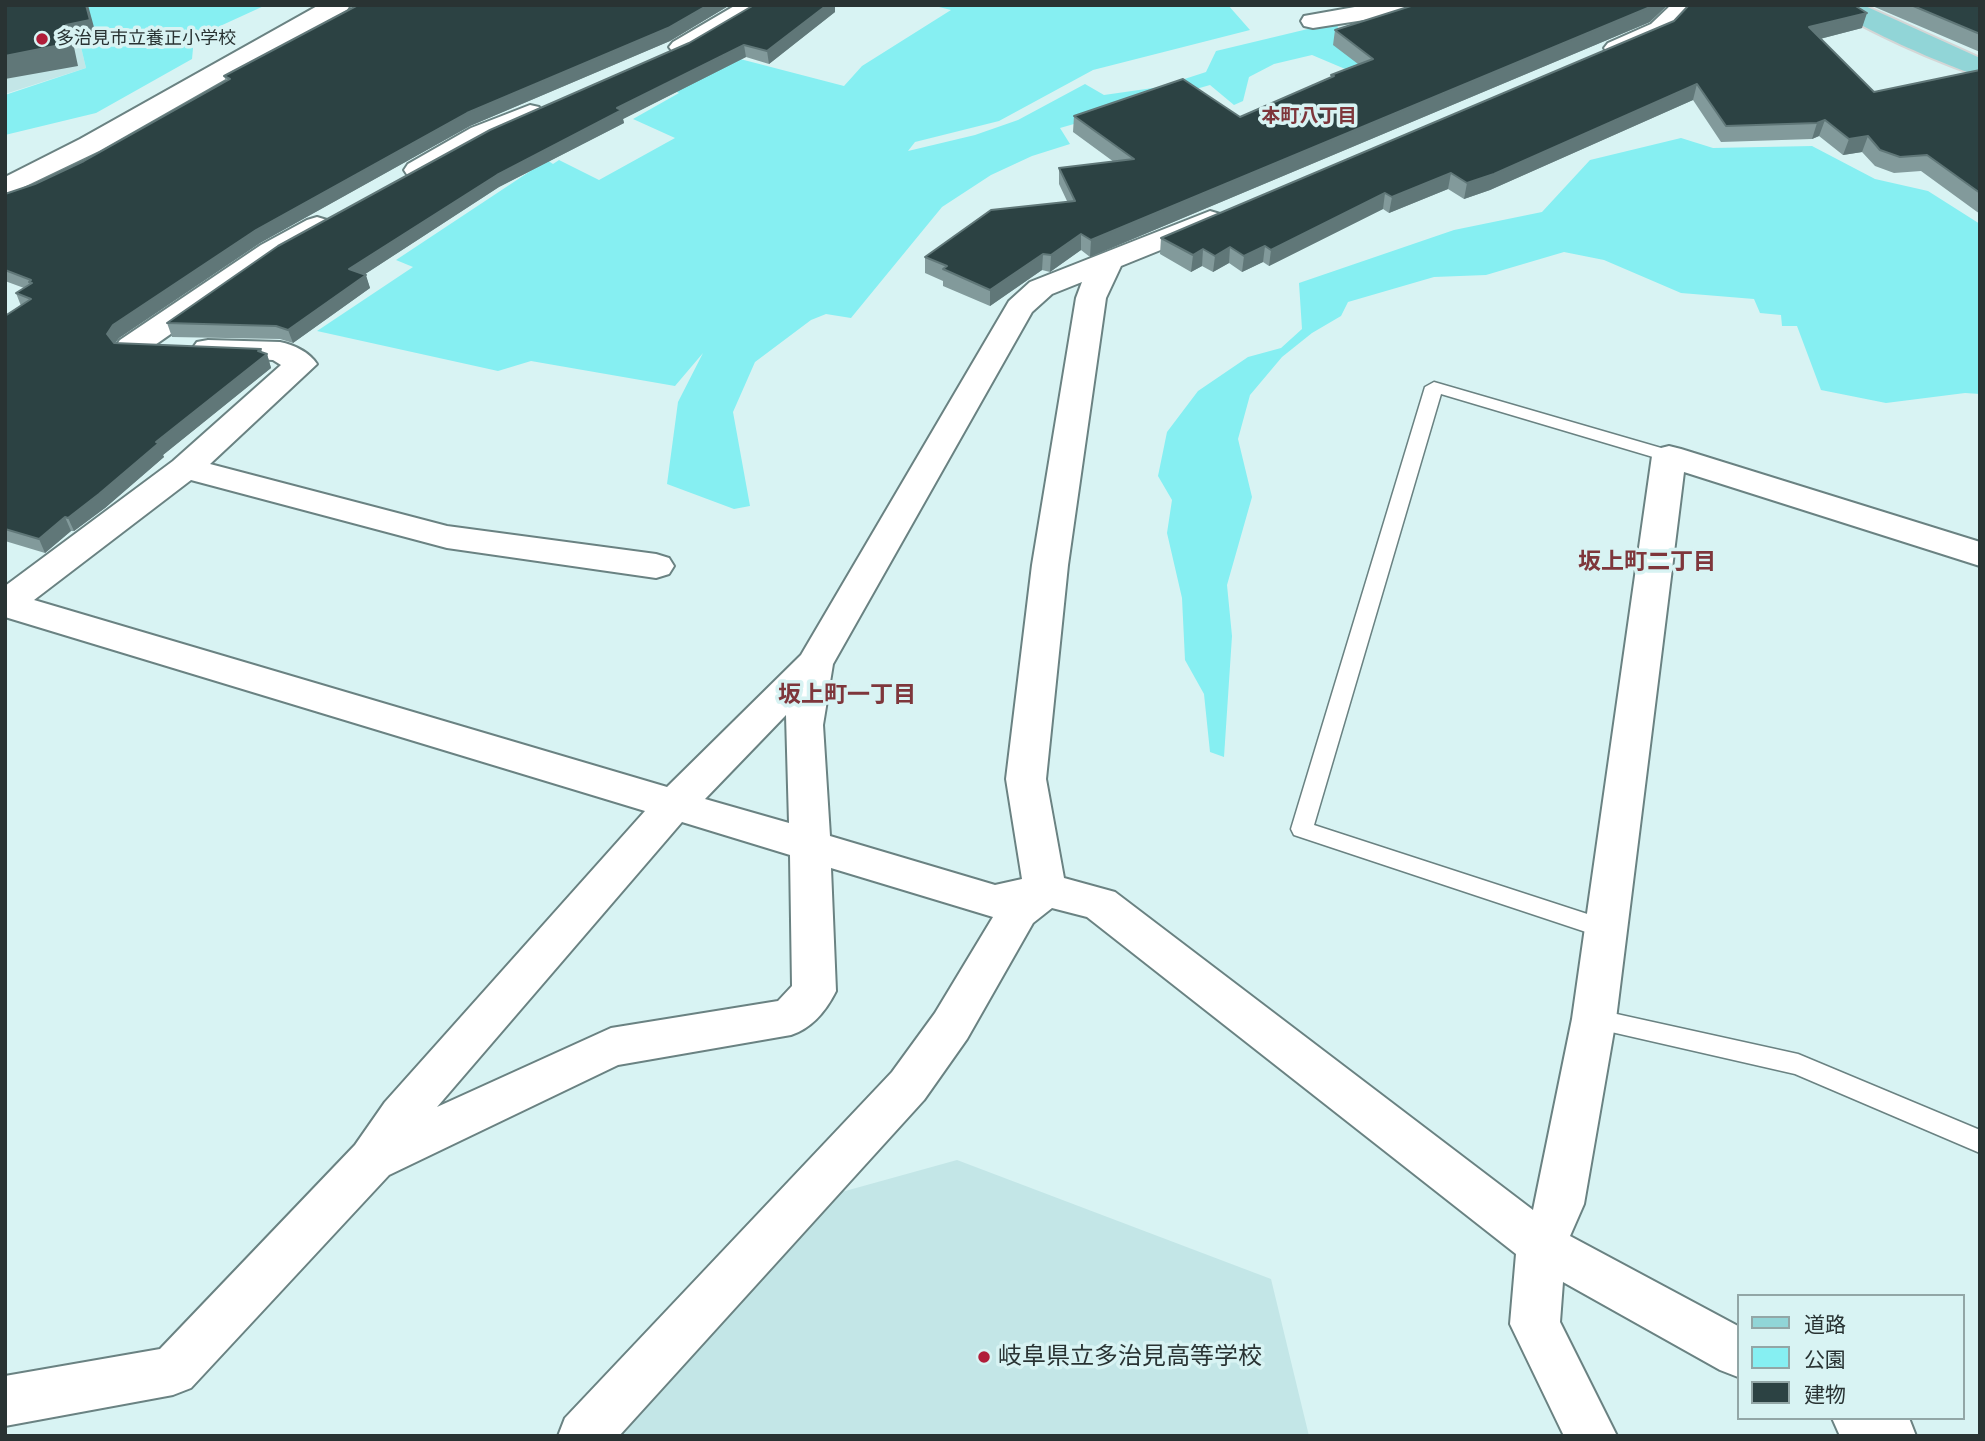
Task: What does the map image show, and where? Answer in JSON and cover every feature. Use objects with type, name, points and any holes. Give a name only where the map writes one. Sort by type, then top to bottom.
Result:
[{"type":"main road","points":[[1844,5],[1871,20],[1980,68]]},
{"type":"street","points":[[5,188],[65,160],[216,71],[338,5]]},
{"type":"street","points":[[655,59],[680,48],[754,5]]},
{"type":"street","points":[[1313,21],[1415,5]]},
{"type":"street","points":[[1591,58],[1660,29],[1685,5]]},
{"type":"street","points":[[398,181],[481,134],[556,102]]},
{"type":"street","points":[[5,1401],[173,1371],[372,1160],[401,1116],[674,805],[814,664],[1020,307],[1041,288],[1236,209]]},
{"type":"street","points":[[5,604],[185,468],[301,364],[280,351],[131,347],[271,251],[340,214]]},
{"type":"street","points":[[1045,890],[1026,779],[1049,565],[1091,299],[1100,275],[1109,262]]},
{"type":"street","points":[[1591,1436],[1535,1324],[1541,1245],[1560,1204],[1594,1019],[1669,456],[1980,554]]},
{"type":"street","points":[[185,468],[447,537],[656,566]]},
{"type":"street","points":[[5,604],[995,901],[1045,890],[1100,904],[1541,1245],[1736,1352]]},
{"type":"street","points":[[372,1160],[611,1047],[791,1017],[814,991],[804,725],[814,664]]},
{"type":"street","points":[[584,1436],[908,1086],[951,1026],[1018,911],[1045,890]]},
{"type":"street","points":[[1862,1420],[1890,1436]]},
{"type":"lane","points":[[1606,930],[1302,830],[1434,387],[1669,456]]},
{"type":"lane","points":[[1594,1019],[1798,1064],[1980,1142]]},
{"type":"shaded area","name":"多治見市立養正小学校","points":[[5,5],[71,5],[86,68],[5,94]]},
{"type":"shaded area","name":"岐阜県立多治見高等学校","points":[[957,1160],[1271,1279],[1309,1436],[601,1436],[838,1193]]},
{"type":"green space","points":[[71,5],[266,5],[194,38],[192,59],[96,113],[5,135],[5,95],[86,68]]},
{"type":"green space","points":[[931,5],[1228,5],[1250,30],[1093,70],[999,121],[915,142],[908,151],[975,135],[1018,120],[1085,84],[1104,95],[1160,87],[1206,72],[1216,51],[1337,22],[1340,41],[1374,68],[1357,74],[1312,55],[1274,64],[1249,77],[1243,101],[1234,105],[1210,85],[1060,128],[1070,144],[1032,156],[991,175],[942,207],[851,318],[826,314],[811,320],[755,362],[733,412],[750,506],[734,509],[667,484],[678,402],[703,353],[675,386],[531,361],[498,371],[317,331],[413,267],[396,260],[547,160],[553,164],[559,160],[599,180],[675,138],[633,119],[679,93],[667,87],[717,53],[844,86],[862,66],[951,10]]},
{"type":"green space","points":[[1681,138],[1713,148],[1812,146],[1875,179],[1928,191],[1980,224],[1980,394],[1965,393],[1886,403],[1821,390],[1797,326],[1782,326],[1781,315],[1760,313],[1754,299],[1681,293],[1604,260],[1564,252],[1486,275],[1434,277],[1348,302],[1341,316],[1312,333],[1282,357],[1250,395],[1238,439],[1252,497],[1227,585],[1232,636],[1224,757],[1210,752],[1204,694],[1185,660],[1182,598],[1167,533],[1172,500],[1158,476],[1167,432],[1198,391],[1248,357],[1281,348],[1302,329],[1299,283],[1454,230],[1542,212],[1590,160]]},
{"type":"building","points":[[5,5],[86,5],[90,20],[66,25],[70,43],[5,56]]},
{"type":"building","points":[[358,5],[708,5],[668,28],[467,113],[256,230],[113,325],[107,334],[114,343],[261,349],[258,351],[267,354],[156,442],[159,443],[99,494],[39,539],[5,529],[5,316],[31,299],[16,293],[32,283],[29,282],[31,280],[5,270],[5,194],[35,184],[84,161],[230,79],[224,76]]},
{"type":"building","points":[[754,5],[827,5],[767,51],[744,45],[617,108],[622,110],[497,175],[349,269],[366,275],[288,330],[276,326],[167,323],[278,246],[490,130],[689,43]]},
{"type":"building","points":[[1414,5],[1655,5],[1091,240],[1081,234],[1051,255],[1043,254],[990,290],[943,269],[947,266],[925,257],[991,210],[1075,201],[1059,168],[1134,159],[1074,116],[1183,79],[1240,117],[1334,76],[1331,75],[1373,59],[1335,30]]},
{"type":"building","points":[[1689,5],[1854,5],[1867,13],[1809,27],[1874,92],[1980,70],[1980,193],[1927,155],[1900,157],[1880,150],[1868,136],[1849,139],[1825,120],[1817,123],[1726,126],[1697,84],[1494,174],[1467,183],[1451,173],[1392,197],[1385,193],[1271,250],[1265,246],[1244,256],[1230,247],[1215,256],[1203,249],[1193,255],[1161,238],[1674,21]]},
{"type":"building","points":[[1911,5],[1980,5],[1980,34]]},
{"type":"place","name":"多治見市立養正小学校","points":[[42,39]]},
{"type":"place","name":"岐阜県立多治見高等学校","points":[[984,1357]]},
{"type":"district","name":"本町八丁目","points":[[1309,116]]},
{"type":"district","name":"坂上町二丁目","points":[[1647,562]]},
{"type":"district","name":"坂上町一丁目","points":[[847,695]]}]
